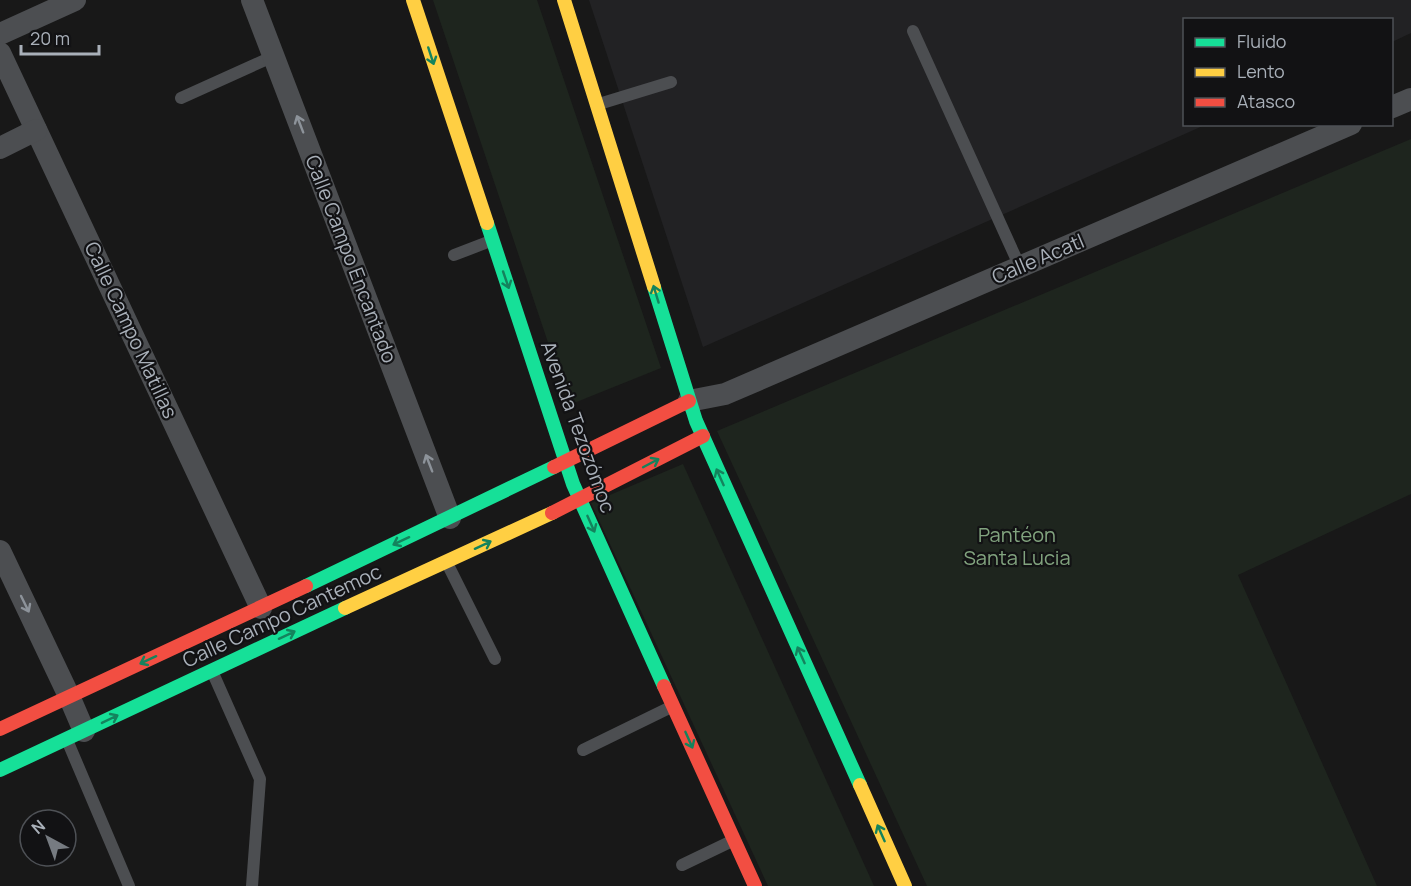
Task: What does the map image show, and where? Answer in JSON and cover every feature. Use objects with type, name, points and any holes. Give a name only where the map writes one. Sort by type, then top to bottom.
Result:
[{"type":"main road","name":"Avenida Tezozómoc","points":[[413,0],[573,484],[755,886]]},
{"type":"main road","points":[[564,0],[689,401],[905,886]]},
{"type":"main road","name":"Calle Acatl","points":[[567,462],[689,401]]},
{"type":"main road","points":[[580,500],[703,436]]},
{"type":"main road","name":"Calle Campo Cantemoc","points":[[0,729],[567,462]]},
{"type":"main road","name":"Calle Campo Cantemoc","points":[[0,770],[212,669],[580,500]]},
{"type":"street","points":[[0,34],[75,0]]},
{"type":"street","name":"Calle Campo Encantado","points":[[252,0],[450,518]]},
{"type":"street","name":"Calle Campo Matillas","points":[[0,53],[261,608]]},
{"type":"street","points":[[1393,107],[1411,99]]},
{"type":"street","name":"Calle Acatl","points":[[689,401],[725,394],[1346,126]]},
{"type":"street","points":[[0,148],[36,130]]},
{"type":"street","points":[[703,436],[725,394]]},
{"type":"street","points":[[0,551],[69,696],[75,735]]},
{"type":"lane","points":[[913,31],[1020,267]]},
{"type":"lane","points":[[181,98],[274,56]]},
{"type":"lane","points":[[597,104],[671,82]]},
{"type":"lane","points":[[454,255],[492,240]]},
{"type":"lane","points":[[447,562],[495,659]]},
{"type":"lane","points":[[212,669],[260,779],[252,886]]},
{"type":"lane","points":[[583,750],[673,706]]},
{"type":"lane","points":[[75,735],[129,886]]},
{"type":"lane","points":[[682,865],[734,840]]},
{"type":"shaded area","points":[[589,0],[1411,0],[1411,33],[1393,42],[1393,18],[1183,18],[1183,126],[1203,126],[703,347]]},
{"type":"green space","points":[[433,0],[537,0],[661,368],[569,405]]},
{"type":"green space","name":"Pantéon Santa Lucia","points":[[1411,139],[1411,494],[1238,575],[1377,886],[927,886],[717,431]]},
{"type":"green space","points":[[683,464],[874,886],[768,886],[591,503]]},
{"type":"traffic: fast","points":[[487,223],[573,484],[664,686]]},
{"type":"traffic: fast","points":[[654,287],[696,421],[860,785]]},
{"type":"traffic: fast","points":[[306,586],[554,467]]},
{"type":"traffic: fast","points":[[0,770],[345,608]]},
{"type":"traffic: slow","points":[[413,0],[487,223]]},
{"type":"traffic: slow","points":[[564,0],[654,287]]},
{"type":"traffic: slow","points":[[345,608],[552,513]]},
{"type":"traffic: slow","points":[[860,785],[905,886]]},
{"type":"traffic: jam","points":[[554,467],[689,401]]},
{"type":"traffic: jam","points":[[552,513],[703,436]]},
{"type":"traffic: jam","points":[[0,729],[306,586]]},
{"type":"traffic: jam","points":[[664,686],[755,886]]}]
